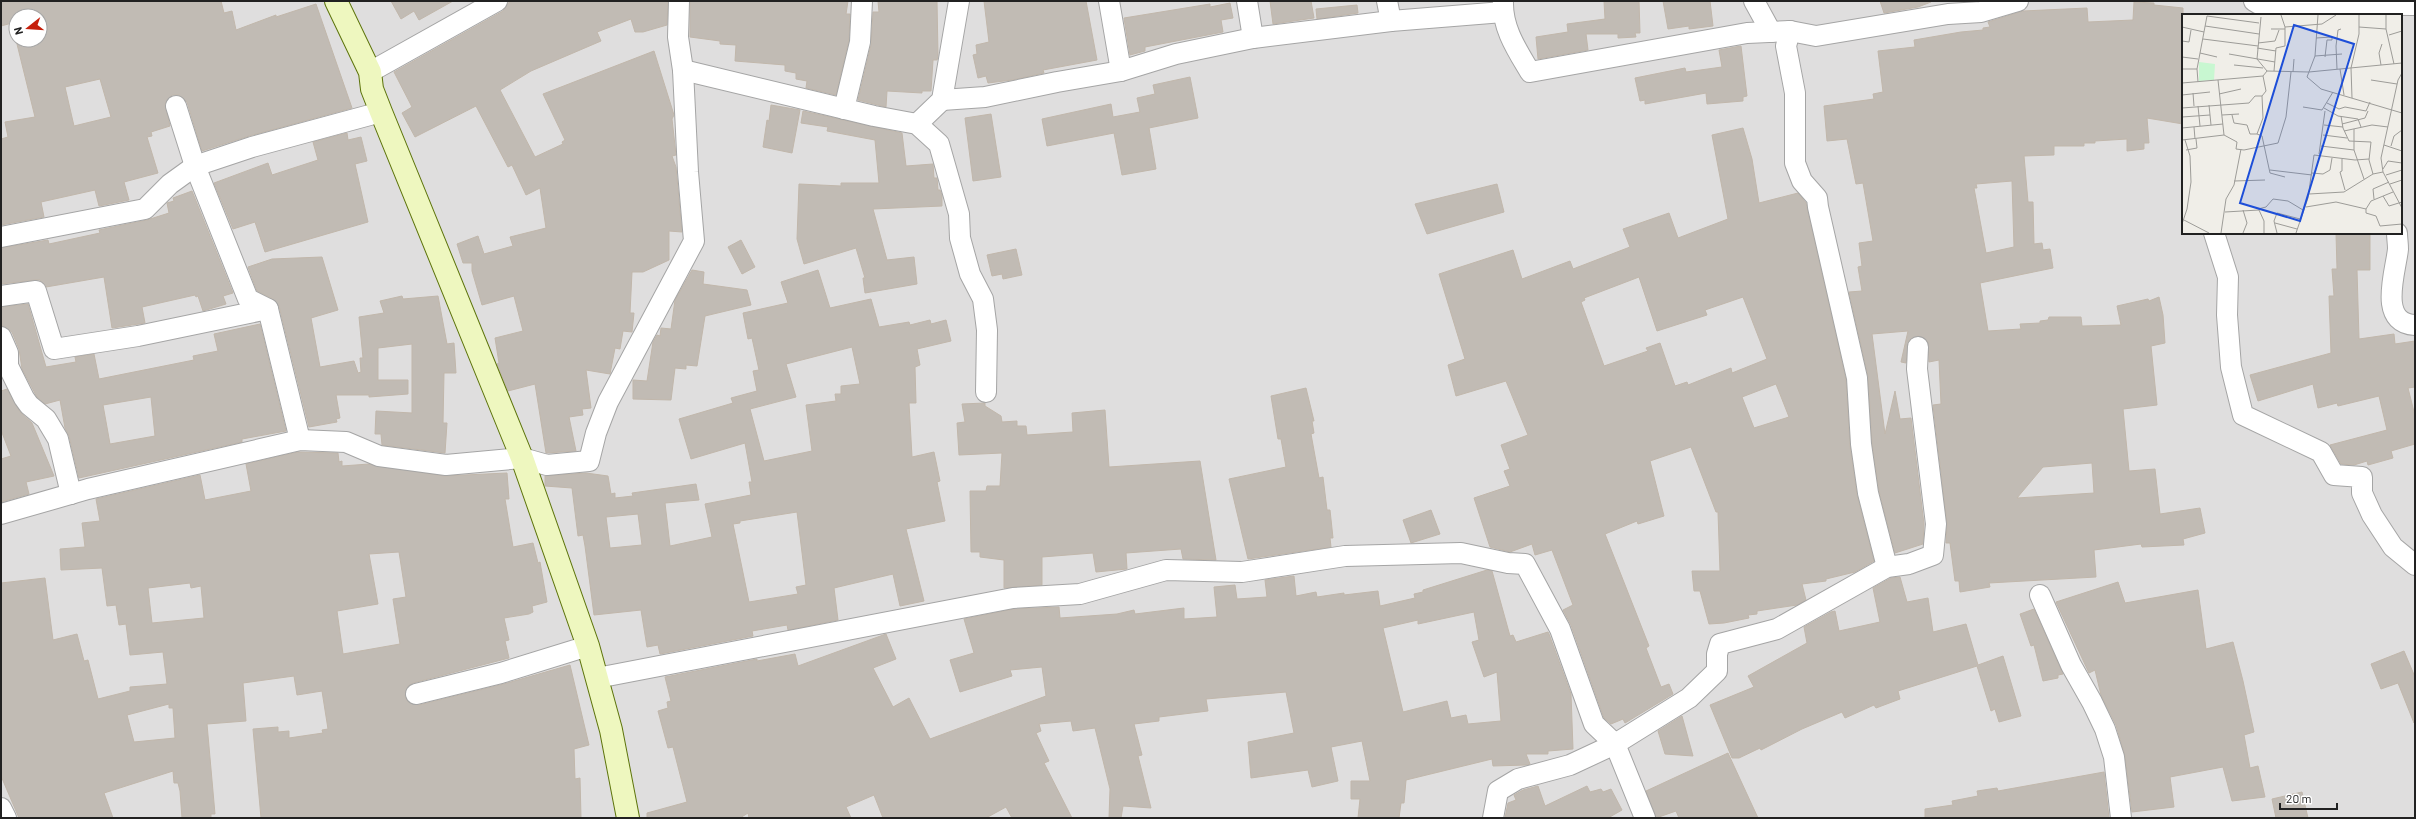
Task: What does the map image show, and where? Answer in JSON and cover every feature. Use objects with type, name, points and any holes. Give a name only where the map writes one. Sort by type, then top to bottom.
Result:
[{"type":"street","points":[[336,1],[370,72],[372,89],[381,112],[522,458],[588,646],[611,730],[628,818]]},
{"type":"street","points":[[370,72],[497,1]]},
{"type":"street","points":[[1,514],[71,494],[270,445],[300,440],[346,442],[379,456],[446,465],[522,458],[547,464],[589,461],[596,433],[608,402],[694,241],[688,172],[683,70],[678,37],[679,1]]},
{"type":"street","points":[[844,109],[860,42],[862,1]]},
{"type":"street","points":[[917,124],[942,100],[959,1]]},
{"type":"street","points":[[1109,1],[1121,71]]},
{"type":"street","points":[[1247,1],[1253,38]]},
{"type":"street","points":[[1387,1],[1391,21]]},
{"type":"street","points":[[1754,1],[1780,32],[1786,46],[1795,93],[1795,163],[1802,181],[1817,198],[1857,378],[1861,444],[1868,493],[1887,567]]},
{"type":"street","points":[[942,100],[984,98],[1057,82],[1121,71],[1176,54],[1253,38],[1503,6],[1511,40],[1530,72],[1747,33],[1780,32],[1816,36],[1948,14],[1981,12],[2018,1]]},
{"type":"street","points":[[2256,7],[2383,9],[2415,5]]},
{"type":"street","points":[[683,70],[844,109],[917,124],[939,144],[959,214],[960,238],[970,274],[983,298],[987,330],[986,392]]},
{"type":"street","points":[[176,106],[195,166],[248,299],[268,309],[300,440]]},
{"type":"street","points":[[1,237],[145,209],[170,184],[195,166],[252,147],[381,112]]},
{"type":"street","points":[[2214,234],[2228,277],[2227,315],[2231,367],[2243,415],[2321,452],[2334,475],[2362,477],[2362,493],[2372,515],[2393,547],[2415,565]]},
{"type":"street","points":[[2397,234],[2398,248],[2391,290],[2392,306],[2397,316],[2409,325],[2415,325]]},
{"type":"street","points":[[1,296],[36,290],[54,349],[138,336],[268,309]]},
{"type":"street","points":[[1,337],[8,353],[8,366],[24,398],[29,405],[46,419],[58,439],[71,494]]},
{"type":"street","points":[[1493,818],[1498,791],[1518,779],[1570,765],[1615,744],[1689,698],[1705,685],[1717,671],[1717,654],[1720,644],[1777,629],[1887,567],[1909,564],[1933,555],[1936,524],[1917,369],[1918,347]]},
{"type":"street","points":[[597,678],[881,625],[1013,598],[1080,594],[1166,570],[1242,572],[1345,556],[1461,553],[1508,563],[1524,564],[1560,629],[1594,724],[1615,744],[1646,818]]},
{"type":"street","points":[[2040,594],[2071,665],[2092,702],[2104,729],[2114,757],[2121,818]]},
{"type":"street","points":[[416,694],[501,673],[588,646]]},
{"type":"street","points":[[1,808],[6,818]]},
{"type":"shaded area","points":[[1,1],[2415,1],[2415,818],[1,818]]},
{"type":"building","points":[[1,1],[221,1],[224,13],[232,11],[236,30],[276,15],[276,17],[316,4],[352,108],[249,136],[202,151],[187,102],[179,95],[172,95],[165,104],[170,126],[151,132],[152,136],[147,137],[158,173],[124,182],[129,200],[99,206],[95,190],[41,202],[44,217],[1,225],[1,139],[8,137],[5,122],[35,117],[18,48],[48,48],[48,8],[8,8],[8,24],[1,26]],"holes":[[[100,79],[111,117],[74,126],[65,87]]]},
{"type":"building","points":[[391,1],[453,1],[419,20],[414,11],[401,19]]},
{"type":"building","points":[[513,1],[668,1],[667,25],[643,32],[635,32],[631,19],[597,32],[601,41],[531,71],[500,90],[535,157],[563,144],[562,142],[565,140],[543,94],[654,51],[674,115],[672,119],[676,155],[672,156],[676,167],[682,232],[669,231],[669,260],[643,272],[632,272],[630,313],[634,313],[632,332],[623,331],[620,349],[615,348],[610,374],[586,370],[591,408],[582,409],[583,415],[569,417],[576,451],[546,453],[535,384],[508,391],[497,364],[499,363],[495,338],[523,331],[514,296],[482,305],[472,271],[472,263],[463,263],[457,244],[478,236],[484,254],[513,246],[510,237],[546,228],[540,188],[526,195],[512,165],[508,167],[476,106],[415,137],[402,113],[412,107],[394,72],[503,11],[508,3]]},
{"type":"building","points":[[690,1],[848,1],[846,14],[850,14],[849,40],[836,95],[806,88],[807,81],[796,79],[796,73],[785,71],[785,65],[735,61],[736,45],[720,44],[720,41],[690,37]]},
{"type":"building","points":[[878,1],[937,1],[938,56],[937,60],[933,60],[931,91],[922,91],[922,93],[887,91],[886,107],[858,100],[871,45],[873,12],[879,12]]},
{"type":"building","points":[[984,1],[1086,1],[1097,60],[1043,70],[1044,73],[1012,80],[988,83],[986,76],[978,78],[973,55],[977,54],[976,45],[989,42]]},
{"type":"building","points":[[1270,1],[1311,1],[1314,18],[1273,24]]},
{"type":"building","points":[[1604,1],[1639,1],[1640,33],[1635,33],[1636,37],[1618,38],[1618,34],[1586,34],[1588,50],[1538,59],[1536,37],[1568,32],[1567,24],[1605,19]]},
{"type":"building","points":[[1663,1],[1710,1],[1713,26],[1689,29],[1689,26],[1668,29]]},
{"type":"building","points":[[1880,1],[1931,2],[1918,7],[1884,13]]},
{"type":"building","points":[[2134,2],[2154,3],[2154,5],[2183,8],[2182,124],[2147,118],[2149,143],[2144,143],[2144,149],[2127,151],[2127,139],[2095,141],[2095,143],[2084,143],[2084,146],[2054,146],[2054,155],[2024,156],[2028,202],[2033,202],[2034,244],[2042,243],[2043,250],[2050,249],[2053,268],[1980,283],[1988,331],[2021,329],[2020,324],[2040,323],[2040,321],[2048,320],[2049,317],[2081,317],[2082,326],[2121,325],[2117,306],[2148,299],[2149,301],[2159,297],[2163,315],[2165,343],[2151,346],[2157,405],[2123,409],[2129,471],[2155,469],[2160,514],[2200,508],[2205,533],[2183,539],[2184,545],[2142,547],[2141,544],[2094,550],[2096,577],[1989,583],[1990,587],[1960,592],[1959,581],[1955,581],[1950,543],[1946,543],[1947,523],[1933,405],[1941,404],[1939,360],[1929,362],[1928,342],[1924,338],[1918,336],[1909,340],[1906,363],[1901,362],[1908,331],[1872,334],[1885,434],[1895,391],[1900,419],[1911,418],[1924,524],[1923,544],[1895,553],[1879,491],[1872,443],[1868,376],[1849,292],[1862,291],[1858,267],[1862,266],[1859,243],[1873,241],[1863,183],[1856,184],[1847,139],[1827,141],[1824,106],[1874,99],[1873,94],[1883,92],[1878,51],[1915,47],[1914,40],[1983,30],[1983,28],[1990,27],[1988,22],[2023,11],[2087,8],[2088,22],[2133,20]],"holes":[[[2012,181],[2014,247],[1986,253],[1974,188],[1977,188],[1976,184]],[[2092,463],[2094,493],[2017,498],[2043,467]]]},
{"type":"building","points":[[1230,3],[1233,18],[1221,20],[1223,32],[1145,47],[1145,51],[1130,55],[1124,18],[1210,4],[1210,7]]},
{"type":"building","points":[[1357,5],[1358,13],[1317,19],[1316,9]]},
{"type":"building","points":[[1741,46],[1747,96],[1743,97],[1743,101],[1707,104],[1706,93],[1645,104],[1645,100],[1640,101],[1635,78],[1685,68],[1686,72],[1722,67],[1719,50]]},
{"type":"building","points":[[1190,77],[1198,118],[1149,128],[1156,169],[1122,175],[1114,133],[1047,146],[1042,119],[1111,104],[1113,117],[1140,112],[1137,98],[1155,94],[1153,85]]},
{"type":"building","points":[[771,105],[800,110],[792,153],[763,147]]},
{"type":"building","points":[[803,111],[902,133],[906,166],[933,164],[934,178],[937,178],[938,190],[940,190],[942,195],[942,206],[873,209],[887,260],[914,257],[917,284],[865,293],[863,278],[865,278],[856,248],[804,264],[797,239],[799,184],[841,186],[841,183],[879,183],[875,140],[827,131],[828,127],[801,123]]},
{"type":"building","points":[[991,114],[1001,177],[973,181],[965,118]]},
{"type":"building","points":[[1743,128],[1752,159],[1759,203],[1798,193],[1806,203],[1846,380],[1850,445],[1857,495],[1874,561],[1855,572],[1826,579],[1826,581],[1802,584],[1806,600],[1797,605],[1757,611],[1757,614],[1748,615],[1749,618],[1724,623],[1709,624],[1700,591],[1694,591],[1692,571],[1720,571],[1718,512],[1716,512],[1691,447],[1650,461],[1664,516],[1638,524],[1637,521],[1605,534],[1649,646],[1646,648],[1661,687],[1669,684],[1673,694],[1625,723],[1623,719],[1611,724],[1604,718],[1571,625],[1563,610],[1573,605],[1552,550],[1535,555],[1532,544],[1510,552],[1490,547],[1474,498],[1510,486],[1504,471],[1510,469],[1501,445],[1528,435],[1506,381],[1456,396],[1448,365],[1465,359],[1439,274],[1513,250],[1522,279],[1570,261],[1573,269],[1630,247],[1623,229],[1669,213],[1678,238],[1728,219],[1712,135]],"holes":[[[1639,277],[1657,331],[1707,315],[1705,310],[1743,297],[1767,359],[1732,373],[1731,368],[1688,385],[1687,382],[1675,386],[1660,343],[1646,348],[1648,351],[1604,366],[1581,302],[1585,300],[1584,298]],[[1776,384],[1789,417],[1754,428],[1742,397]]]},
{"type":"building","points":[[347,133],[348,140],[361,137],[367,161],[355,164],[368,222],[265,252],[255,222],[233,229],[214,183],[268,163],[272,175],[318,160],[313,142]]},
{"type":"building","points":[[1497,184],[1504,212],[1427,234],[1415,204]]},
{"type":"building","points":[[192,191],[233,293],[223,296],[226,304],[203,311],[198,296],[196,297],[195,295],[142,307],[145,323],[112,328],[104,277],[46,287],[40,280],[1,284],[1,248],[48,240],[49,244],[100,233],[99,230],[147,220],[169,213],[167,203],[174,201],[173,198]]},
{"type":"building","points":[[2336,234],[2370,234],[2370,270],[2357,270],[2359,339],[2394,334],[2395,344],[2415,341],[2415,387],[2408,388],[2415,416],[2415,444],[2391,451],[2393,458],[2368,465],[2367,461],[2354,465],[2341,464],[2330,445],[2387,430],[2379,396],[2338,406],[2337,403],[2318,408],[2313,384],[2258,401],[2250,375],[2331,353],[2329,296],[2334,296],[2332,269],[2337,269]]},
{"type":"building","points":[[741,240],[755,267],[742,274],[728,247]]},
{"type":"building","points":[[1016,249],[1022,275],[1003,279],[1002,274],[992,276],[987,255]]},
{"type":"building","points":[[322,257],[338,310],[311,318],[320,367],[354,361],[358,373],[361,372],[360,358],[363,358],[359,317],[384,313],[380,301],[402,296],[403,299],[438,296],[447,344],[454,343],[456,373],[444,373],[443,423],[447,423],[445,453],[382,445],[381,434],[375,434],[376,411],[412,413],[412,344],[378,348],[378,380],[408,380],[408,394],[369,397],[369,395],[336,395],[340,418],[336,419],[337,422],[309,427],[279,306],[273,299],[257,291],[248,267],[272,259]]},
{"type":"building","points":[[692,270],[704,272],[703,284],[747,290],[751,305],[705,316],[697,366],[686,365],[686,369],[675,368],[671,400],[633,399],[633,380],[647,381],[653,342],[657,335],[660,336],[661,328],[671,329],[675,300]]},
{"type":"building","points":[[818,270],[830,308],[871,299],[879,327],[909,322],[910,325],[930,320],[931,324],[946,320],[951,341],[917,349],[920,365],[915,367],[916,403],[909,403],[912,457],[934,452],[940,481],[937,482],[945,521],[906,529],[924,601],[900,606],[893,574],[834,588],[838,620],[788,630],[787,625],[752,631],[753,636],[660,654],[658,645],[647,647],[641,610],[594,615],[585,546],[583,535],[578,536],[572,488],[545,486],[545,476],[586,473],[608,476],[611,494],[615,493],[615,498],[633,496],[632,493],[696,484],[699,500],[665,503],[670,546],[712,537],[705,504],[751,495],[749,482],[752,482],[745,443],[691,459],[679,419],[733,403],[731,398],[757,391],[753,371],[759,370],[752,338],[748,339],[743,313],[788,303],[781,282]],"holes":[[[852,347],[860,384],[841,386],[841,394],[835,394],[836,401],[806,405],[812,451],[764,461],[750,409],[796,397],[786,364]],[[797,512],[806,585],[796,587],[798,594],[749,602],[733,524],[740,523],[740,521]],[[638,514],[642,545],[610,548],[606,517]]]},
{"type":"building","points":[[28,304],[46,367],[76,362],[75,357],[94,354],[99,379],[194,360],[193,356],[218,351],[214,334],[260,324],[286,431],[242,439],[242,442],[79,478],[69,436],[65,428],[60,400],[45,404],[37,397],[22,369],[19,349],[12,332],[2,326],[1,307]],"holes":[[[151,397],[155,436],[110,444],[103,405]]]},
{"type":"building","points":[[1306,388],[1314,421],[1312,421],[1314,433],[1311,434],[1319,478],[1323,477],[1327,510],[1330,510],[1333,538],[1330,538],[1331,547],[1248,559],[1229,479],[1286,467],[1281,439],[1278,439],[1271,396]]},
{"type":"building","points":[[7,389],[20,412],[32,423],[54,476],[26,482],[29,494],[1,502],[1,459],[11,456],[1,430],[1,391]]},
{"type":"building","points":[[985,403],[985,406],[1001,416],[1002,422],[1017,421],[1017,426],[1026,426],[1027,435],[1073,432],[1072,413],[1105,410],[1109,467],[1200,461],[1216,560],[1183,559],[1181,549],[1126,553],[1127,569],[1096,572],[1093,553],[1042,557],[1042,585],[1004,588],[1004,560],[980,557],[980,552],[971,552],[970,491],[986,491],[987,486],[1000,486],[1002,453],[959,455],[957,423],[965,422],[962,404]]},
{"type":"building","points":[[298,452],[338,453],[339,462],[342,461],[342,466],[369,464],[444,476],[507,473],[509,499],[505,499],[513,547],[533,543],[538,563],[540,562],[547,602],[532,606],[533,612],[529,614],[504,618],[509,640],[505,641],[509,658],[413,683],[408,686],[405,696],[408,702],[419,705],[504,684],[570,665],[589,745],[574,749],[575,779],[580,778],[581,818],[261,818],[253,729],[278,727],[278,732],[289,731],[289,738],[323,733],[322,730],[328,729],[322,691],[297,695],[294,676],[243,683],[246,721],[207,724],[215,814],[211,814],[211,818],[182,818],[180,791],[178,783],[174,783],[173,771],[104,793],[113,818],[19,818],[1,776],[1,583],[45,578],[53,640],[77,634],[84,661],[88,660],[98,699],[130,691],[130,687],[167,684],[163,652],[130,655],[126,624],[119,625],[116,605],[107,606],[102,568],[61,570],[60,549],[85,547],[82,523],[100,521],[96,499],[200,475],[205,500],[251,491],[246,464]],"holes":[[[399,552],[406,597],[393,599],[400,644],[343,654],[337,611],[378,604],[369,554]],[[190,583],[191,588],[201,586],[204,618],[152,623],[148,588]],[[169,704],[169,708],[173,708],[175,738],[134,742],[127,715]]]},
{"type":"building","points":[[1431,510],[1440,534],[1411,543],[1403,520]]},
{"type":"building","points":[[1487,570],[1492,571],[1510,636],[1513,635],[1516,642],[1548,632],[1549,634],[1571,694],[1573,749],[1548,751],[1548,754],[1526,754],[1530,764],[1527,765],[1493,766],[1492,759],[1406,780],[1404,803],[1401,803],[1399,818],[1358,818],[1360,799],[1351,799],[1351,781],[1370,781],[1362,741],[1331,747],[1338,781],[1312,787],[1308,770],[1251,778],[1248,742],[1294,733],[1286,692],[1206,699],[1208,711],[1159,717],[1159,721],[1134,724],[1142,755],[1138,756],[1151,808],[1123,806],[1121,818],[1109,818],[1110,789],[1095,728],[1073,731],[1071,721],[1039,724],[1041,731],[1036,733],[1049,761],[1044,763],[1072,818],[1012,818],[1006,807],[986,818],[883,818],[874,795],[846,807],[851,818],[749,818],[748,813],[740,818],[647,818],[647,813],[687,802],[673,747],[668,748],[658,711],[668,708],[667,702],[671,701],[665,677],[757,659],[757,661],[795,654],[798,666],[886,634],[896,659],[873,668],[893,707],[909,698],[930,739],[1046,696],[1042,667],[1010,670],[1012,676],[960,692],[950,660],[974,653],[964,619],[1014,609],[1059,607],[1060,618],[1117,614],[1134,610],[1135,614],[1184,608],[1184,619],[1217,617],[1214,587],[1235,585],[1237,599],[1267,597],[1265,580],[1294,576],[1296,596],[1316,592],[1317,597],[1344,593],[1344,595],[1378,591],[1380,606],[1415,598],[1414,594],[1423,592],[1423,590]],"holes":[[[1474,612],[1479,640],[1472,642],[1484,677],[1497,672],[1501,721],[1468,724],[1466,715],[1451,718],[1447,701],[1403,712],[1383,628],[1418,620],[1418,624]]]},
{"type":"building","points":[[1900,577],[1907,602],[1928,598],[1933,632],[1966,624],[1978,665],[2003,656],[2021,716],[1999,722],[1995,709],[1991,711],[1977,666],[1898,691],[1900,699],[1876,708],[1874,705],[1845,718],[1842,712],[1802,729],[1761,750],[1760,748],[1739,758],[1732,758],[1710,705],[1754,687],[1748,676],[1807,643],[1804,627],[1831,612],[1835,611],[1839,631],[1880,622],[1873,588],[1891,578]]},
{"type":"building","points":[[2118,582],[2125,603],[2198,590],[2206,649],[2233,642],[2254,732],[2244,735],[2250,768],[2258,766],[2265,797],[2232,801],[2223,767],[2170,777],[2174,807],[2132,812],[2125,756],[2116,725],[2101,695],[2095,670],[2089,673],[2056,602]]},
{"type":"building","points":[[2034,609],[2063,674],[2058,675],[2058,678],[2043,681],[2034,645],[2031,646],[2020,614]]},
{"type":"building","points":[[2404,651],[2415,677],[2414,723],[2398,683],[2381,689],[2371,664]]},
{"type":"building","points":[[1682,716],[1693,756],[1665,754],[1658,731]]},
{"type":"building","points":[[1728,753],[1758,818],[1679,818],[1676,811],[1656,818],[1646,791]]},
{"type":"building","points":[[2104,772],[2109,818],[1925,818],[1925,809],[1953,805],[1952,801],[1978,796],[1977,791],[1997,788],[1998,791]]},
{"type":"building","points":[[1538,786],[1545,806],[1587,786],[1590,792],[1601,789],[1603,792],[1611,789],[1622,810],[1608,818],[1505,818],[1508,803],[1516,800],[1514,795],[1523,790]]},
{"type":"building","points":[[2302,792],[2308,818],[2276,818],[2272,799]]}]
